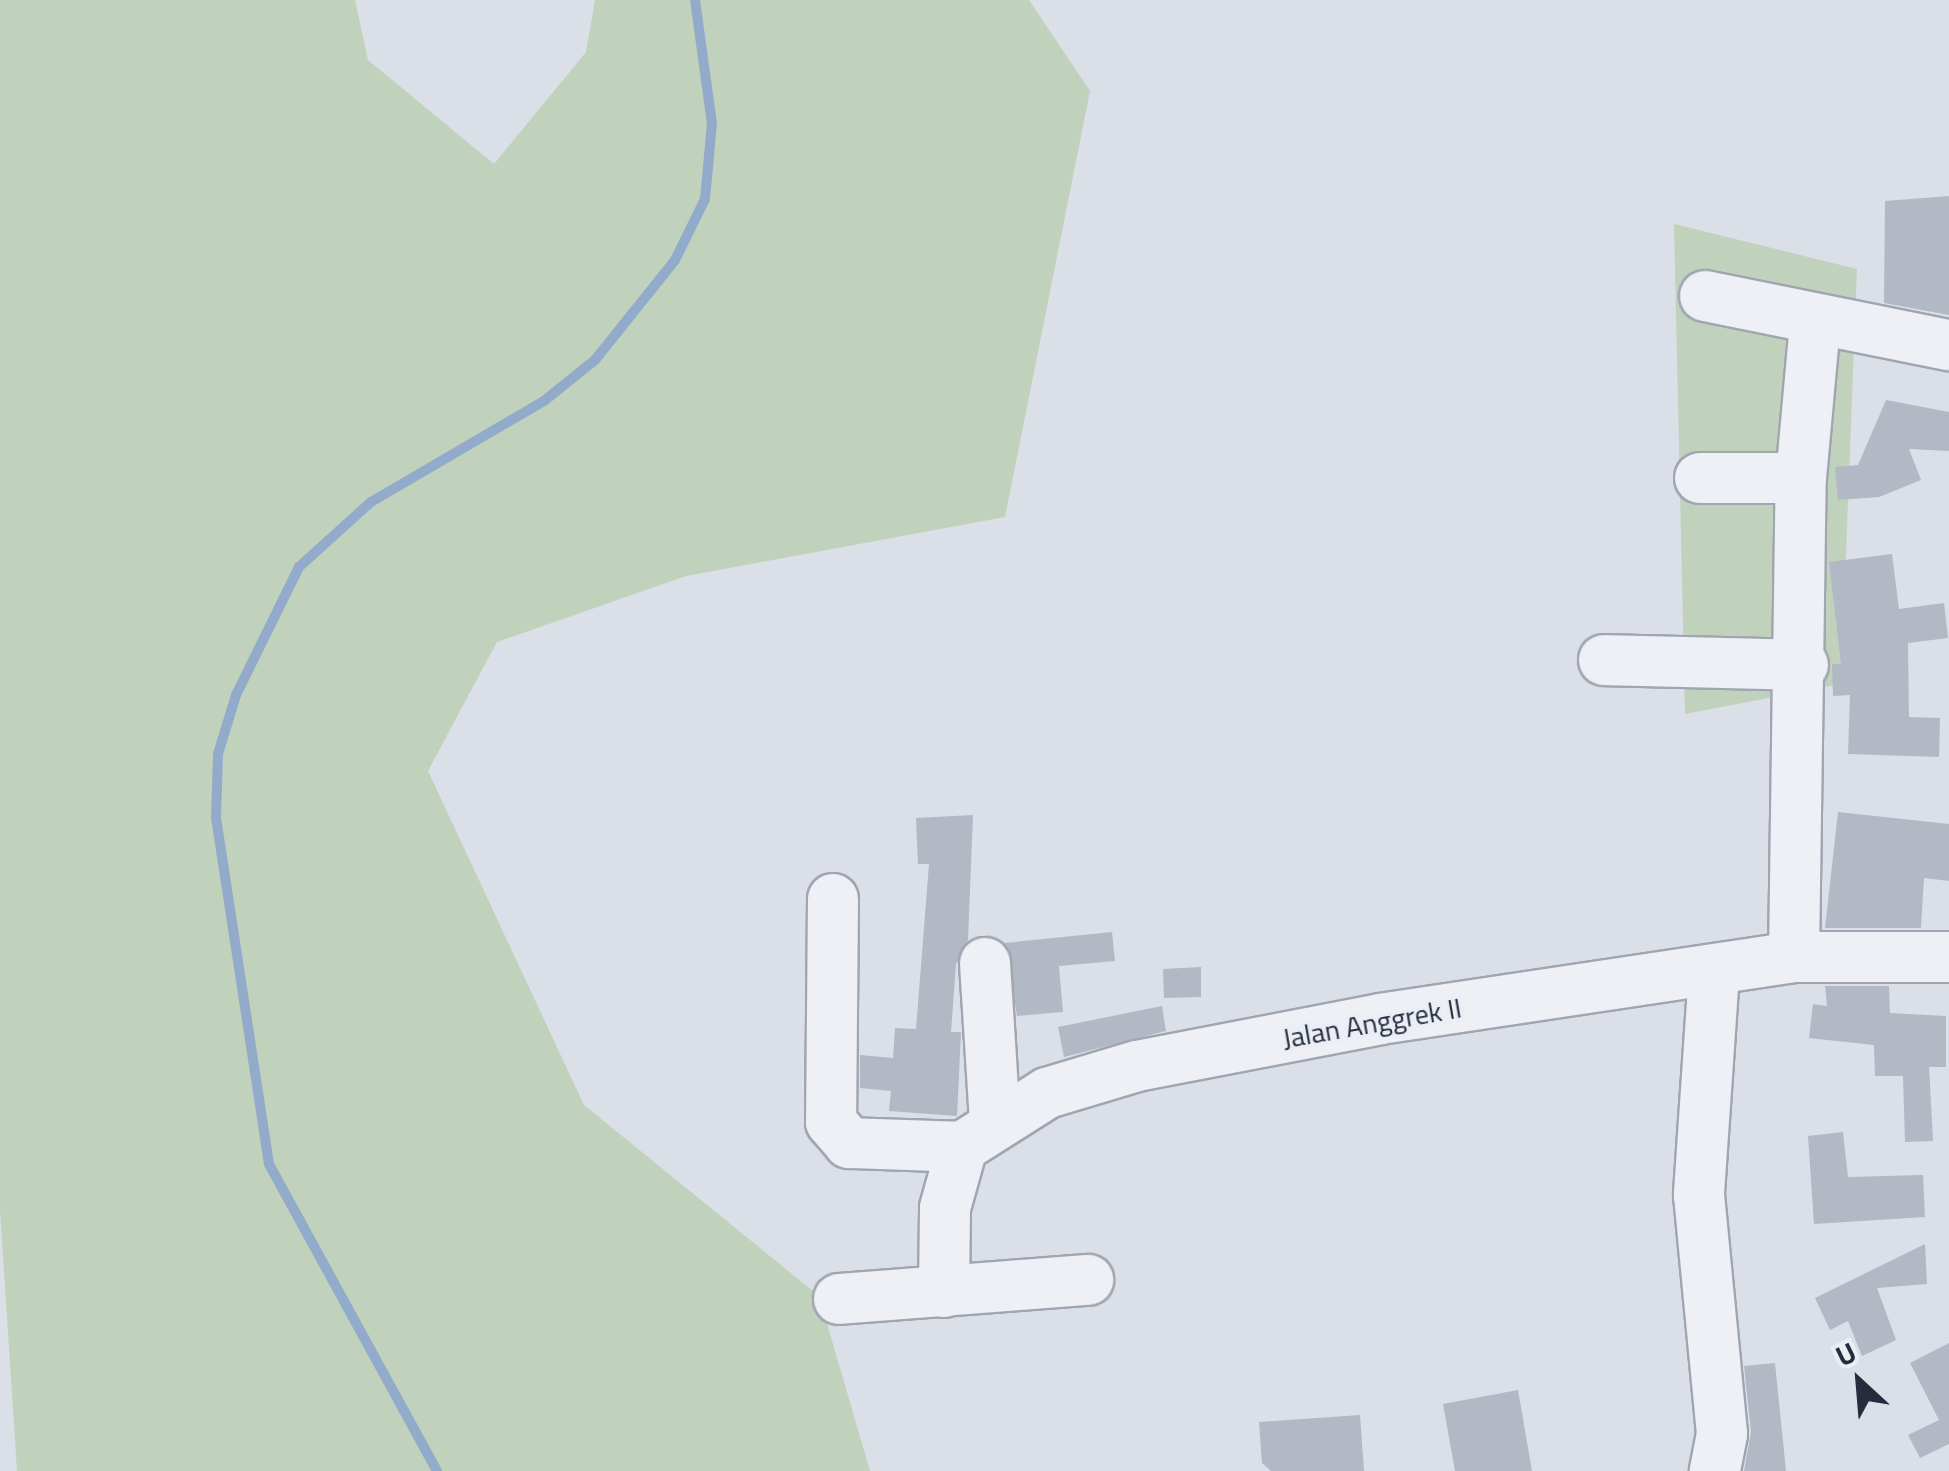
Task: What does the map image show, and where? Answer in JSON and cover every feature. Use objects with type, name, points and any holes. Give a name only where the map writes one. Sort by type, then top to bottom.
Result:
[{"type":"street","points":[[1705,296],[1816,324],[1949,345]]},
{"type":"street","points":[[1794,958],[1803,665],[1801,478],[1816,324]]},
{"type":"street","points":[[1700,478],[1801,478]]},
{"type":"street","points":[[1604,660],[1803,665]]},
{"type":"street","points":[[833,899],[831,1122],[849,1143],[979,1134]]},
{"type":"street","name":"Jalan Anggrek II","points":[[979,1134],[1047,1093],[1137,1066],[1380,1019],[1714,974],[1794,958],[1949,956]]},
{"type":"street","points":[[944,1292],[946,1208],[979,1134],[985,963]]},
{"type":"street","points":[[1714,974],[1699,1196],[1722,1434],[1715,1471]]},
{"type":"street","points":[[839,1299],[1088,1280]]},
{"type":"green space","points":[[0,0],[355,0],[368,60],[494,164],[586,52],[595,0],[1029,0],[1090,91],[1005,517],[686,576],[497,642],[428,771],[584,1105],[819,1296],[870,1471],[17,1471],[0,1210]]},
{"type":"green space","points":[[1674,224],[1857,269],[1841,684],[1685,714]]},
{"type":"building","points":[[1949,196],[1949,315],[1884,303],[1885,201]]},
{"type":"building","points":[[1886,400],[1949,412],[1949,451],[1909,449],[1921,480],[1879,497],[1838,500],[1835,467],[1858,465]]},
{"type":"building","points":[[1892,554],[1899,609],[1944,603],[1948,638],[1908,643],[1909,717],[1940,718],[1939,757],[1848,754],[1850,695],[1833,696],[1832,664],[1841,664],[1829,562]]},
{"type":"building","points":[[1838,812],[1949,824],[1949,881],[1924,878],[1921,928],[1825,928]]},
{"type":"building","points":[[973,815],[968,940],[956,964],[951,1032],[961,1032],[957,1116],[889,1111],[891,1091],[860,1088],[860,1055],[893,1058],[895,1028],[916,1029],[929,864],[918,864],[916,818]]},
{"type":"building","points":[[1112,932],[1115,961],[1059,966],[1063,1012],[1017,1016],[1005,943]]},
{"type":"building","points":[[1201,967],[1201,997],[1164,998],[1163,969]]},
{"type":"building","points":[[1825,986],[1889,986],[1890,1013],[1946,1016],[1946,1067],[1929,1067],[1933,1141],[1905,1142],[1903,1076],[1875,1076],[1874,1045],[1809,1038],[1813,1004],[1827,1006]]},
{"type":"building","points":[[1162,1006],[1166,1031],[1064,1057],[1058,1027]]},
{"type":"building","points":[[1843,1132],[1848,1177],[1923,1175],[1925,1217],[1814,1224],[1808,1136]]},
{"type":"building","points":[[1925,1244],[1927,1284],[1877,1288],[1896,1340],[1862,1356],[1848,1321],[1830,1330],[1815,1298]]},
{"type":"building","points":[[1949,1343],[1949,1444],[1920,1458],[1908,1435],[1939,1420],[1910,1363]]},
{"type":"building","points":[[1775,1363],[1786,1471],[1744,1471],[1751,1432],[1744,1366]]},
{"type":"building","points":[[1518,1390],[1532,1471],[1455,1471],[1443,1404]]},
{"type":"building","points":[[1360,1415],[1364,1471],[1271,1471],[1262,1463],[1259,1422]]},
{"type":"waterway","points":[[437,1471],[269,1164],[216,818],[218,754],[236,695],[299,567],[371,502],[544,401],[595,360],[675,260],[705,199],[712,124],[695,0]]}]
